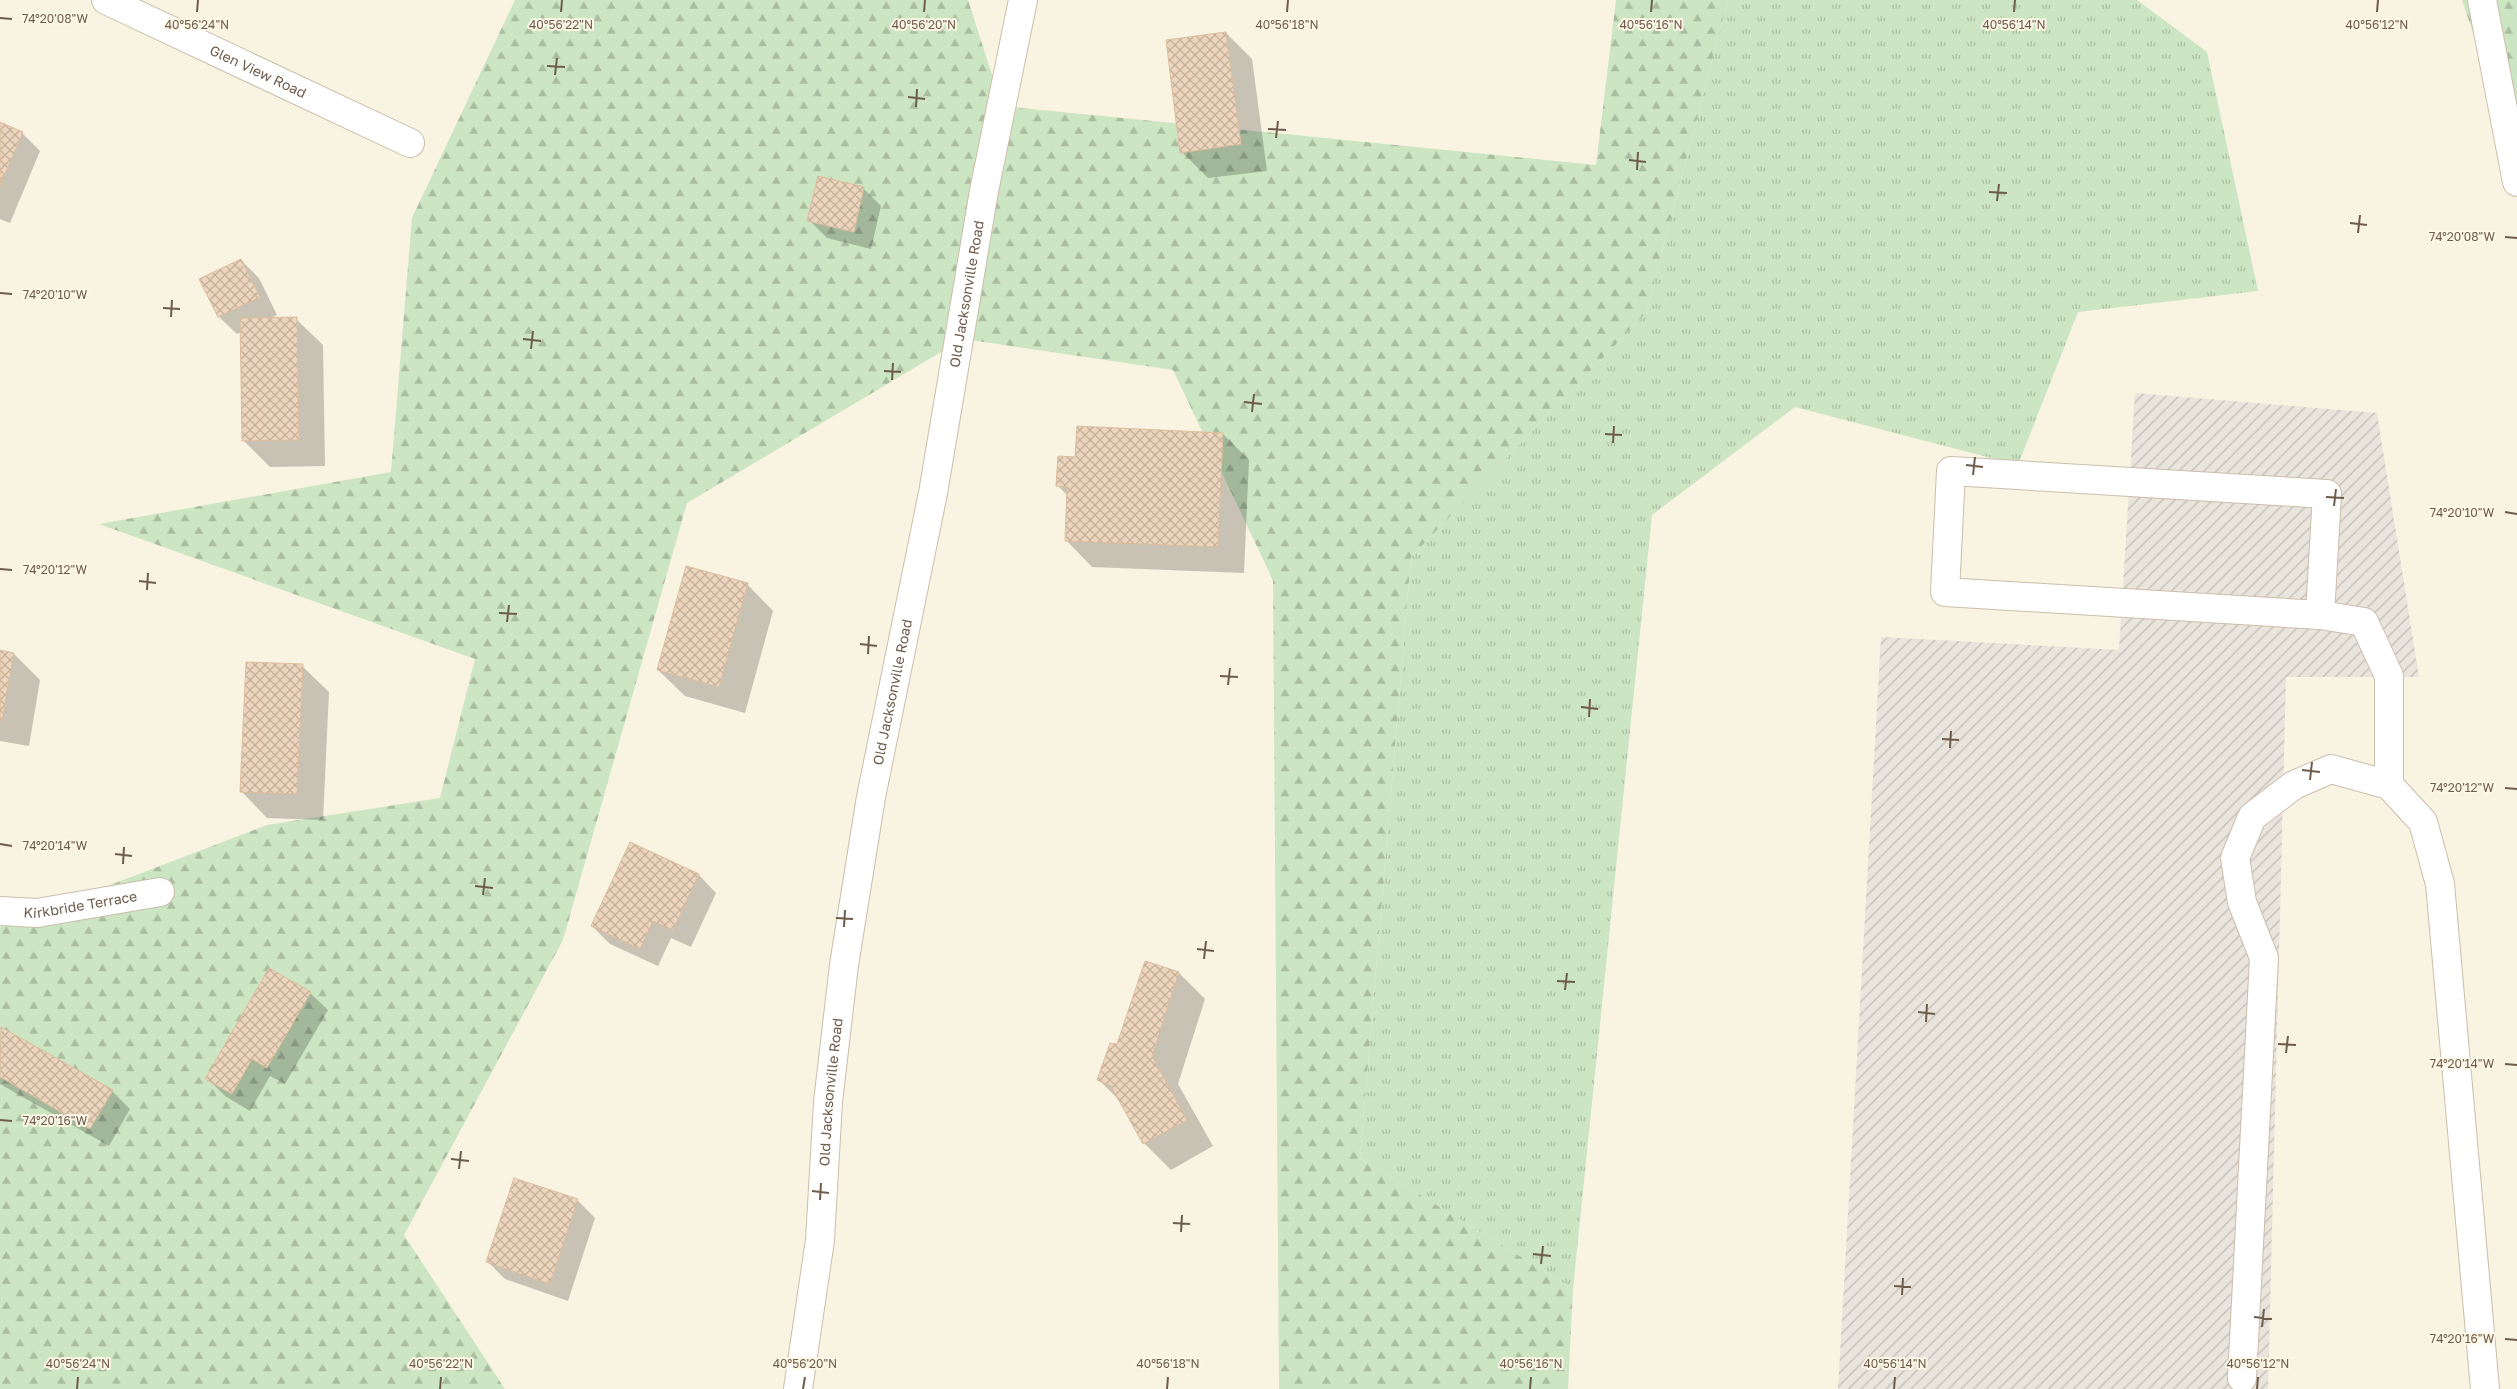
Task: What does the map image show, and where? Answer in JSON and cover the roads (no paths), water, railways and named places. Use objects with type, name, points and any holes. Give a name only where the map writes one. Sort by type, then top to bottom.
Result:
[{"type":"street","name":"Glen View Road","points":[[106,0],[410,143]]},
{"type":"street","name":"Old Jacksonville Road","points":[[798,1389],[820,1240],[828,1102],[843,975],[871,796],[933,493],[984,191],[1022,0]]},
{"type":"street","points":[[2482,0],[2517,182]]},
{"type":"street","points":[[2320,615],[2327,494],[1951,471],[1945,592],[2320,615],[2364,622],[2389,676],[2389,786]]},
{"type":"street","points":[[2242,1378],[2264,958],[2242,902],[2235,858],[2252,817],[2294,785],[2330,769],[2389,786],[2423,822],[2440,884],[2485,1389]]},
{"type":"street","name":"Kirkbride Terrace","points":[[0,911],[37,914],[160,892]]}]
